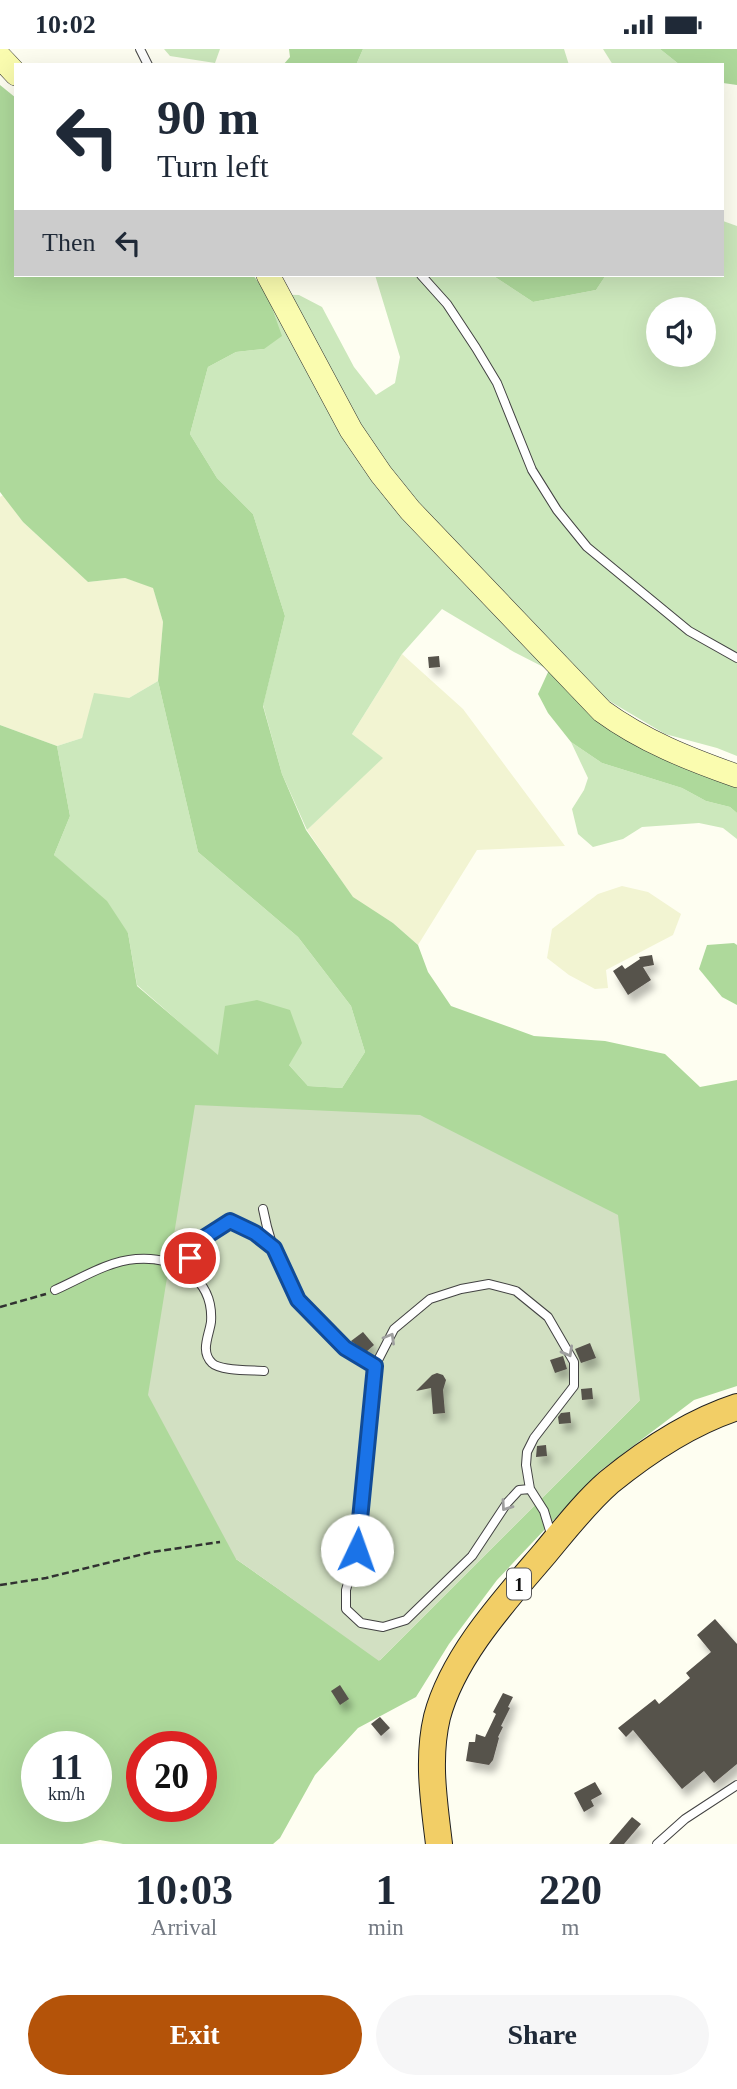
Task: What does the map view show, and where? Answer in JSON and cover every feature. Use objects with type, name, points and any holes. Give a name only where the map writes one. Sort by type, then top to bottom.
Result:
[{"type":"highway","name":"1","points":[[439,1844],[431,1759],[434,1733],[445,1693],[478,1637],[552,1544],[608,1484],[656,1447],[717,1413],[737,1406]]},
{"type":"main road","points":[[0,57],[14,72]]},
{"type":"main road","points":[[269,277],[351,430],[410,510],[602,711],[649,741],[737,776]]},
{"type":"lane","points":[[423,277],[447,304],[476,348],[497,383],[532,470],[557,510],[587,547],[689,631],[737,658]]},
{"type":"lane","points":[[263,1209],[267,1231],[298,1300],[345,1348],[375,1366]]},
{"type":"lane","points":[[191,1272],[190,1258],[198,1245],[205,1237],[230,1221],[255,1233],[274,1248]]},
{"type":"lane","points":[[55,1290],[107,1266],[134,1259],[176,1263],[191,1272],[204,1287],[211,1321],[205,1349],[211,1362],[225,1368],[264,1371]]},
{"type":"lane","points":[[530,1489],[519,1490],[507,1503],[472,1556],[406,1620],[383,1627],[361,1623],[345,1609],[345,1590],[357,1550],[375,1366],[394,1329],[430,1299],[461,1289],[489,1284],[516,1291],[548,1317],[574,1362],[574,1386],[527,1452],[530,1489],[551,1527],[552,1544]]},
{"type":"lane","points":[[657,1844],[685,1819],[737,1785]]},
{"type":"path","points":[[0,1307],[32,1300],[55,1290]]},
{"type":"path","points":[[0,1585],[46,1578],[152,1552],[220,1542]]},
{"type":"green space","points":[[164,49],[220,49],[215,63],[170,56]]},
{"type":"green space","points":[[289,49],[363,49],[357,63],[285,63],[290,57]]},
{"type":"green space","points":[[363,49],[564,49],[568,63],[357,63]]},
{"type":"green space","points":[[603,49],[660,49],[678,63],[612,63]]},
{"type":"green space","points":[[660,49],[737,49],[737,85],[724,83],[724,63],[678,63]]},
{"type":"green space","points":[[0,85],[14,96],[14,277],[254,277],[267,294],[282,336],[264,349],[236,352],[208,367],[190,434],[217,478],[253,514],[285,616],[263,706],[282,774],[306,830],[353,897],[393,923],[418,945],[428,972],[451,1006],[534,1036],[605,1041],[665,1054],[700,1087],[737,1080],[737,1386],[694,1400],[600,1471],[497,1580],[449,1644],[416,1697],[358,1728],[315,1775],[280,1838],[273,1844],[123,1844],[100,1840],[82,1844],[0,1844],[0,725],[57,746],[70,816],[54,855],[107,901],[128,933],[137,986],[218,1055],[225,1006],[257,1000],[290,1010],[302,1043],[289,1065],[308,1086],[342,1088],[365,1052],[351,1006],[298,937],[198,852],[158,681],[163,622],[153,588],[125,578],[88,582],[23,522],[0,492]],"holes":[[[640,1400],[380,1660],[236,1559]]]},
{"type":"green space","points":[[724,221],[737,226],[737,756],[665,734],[606,699],[514,652],[442,609],[402,654],[352,734],[383,758],[307,830],[282,774],[263,705],[285,616],[253,514],[217,478],[190,434],[208,367],[236,352],[264,349],[267,294],[299,295],[322,307],[354,367],[376,395],[395,383],[400,357],[376,277],[495,277],[533,302],[596,290],[605,277],[724,277]]},
{"type":"green space","points":[[495,277],[605,277],[596,290],[533,302]]},
{"type":"green space","points":[[3,495],[23,522],[88,582],[125,578],[153,587],[163,622],[158,681],[129,698],[91,710],[82,738],[57,746],[0,725],[0,497]]},
{"type":"green space","points":[[402,654],[463,709],[565,846],[477,850],[418,945],[393,923],[353,898],[307,830],[382,758],[352,734]]},
{"type":"green space","points":[[549,670],[737,784],[737,813],[730,807],[706,801],[682,788],[602,763],[571,742],[548,713],[538,694]]},
{"type":"green space","points":[[158,681],[198,852],[298,937],[351,1006],[365,1052],[342,1088],[308,1086],[289,1065],[218,1056],[137,985],[128,933],[54,855],[70,816],[57,746],[82,738],[94,693],[129,698]]},
{"type":"green space","points":[[571,742],[602,763],[682,788],[706,801],[730,807],[737,813],[737,839],[723,828],[699,823],[642,827],[623,839],[593,847],[578,834],[572,809],[588,778]]},
{"type":"green space","points":[[622,886],[648,892],[681,914],[673,935],[606,970],[608,988],[595,989],[569,975],[547,958],[552,929],[598,894]]},
{"type":"green space","points":[[707,945],[737,945],[737,1005],[722,997],[699,969]]},
{"type":"green space","points":[[195,1105],[420,1115],[618,1215],[640,1400],[379,1661],[236,1559],[148,1395]]},
{"type":"building","points":[[439,656],[440,667],[429,668],[428,657]]},
{"type":"building","points":[[652,955],[654,965],[643,967],[651,980],[628,995],[613,971],[622,965],[625,969],[640,959],[639,957]]},
{"type":"building","points":[[363,1332],[374,1345],[366,1352],[351,1341]]},
{"type":"building","points":[[590,1343],[596,1358],[581,1363],[575,1349]]},
{"type":"building","points":[[563,1356],[567,1369],[555,1373],[550,1360]]},
{"type":"building","points":[[437,1373],[443,1375],[446,1380],[443,1390],[445,1413],[433,1414],[431,1388],[416,1391]]},
{"type":"building","points":[[592,1388],[593,1399],[582,1400],[581,1389]]},
{"type":"building","points":[[570,1412],[571,1423],[559,1424],[558,1417],[561,1413]]},
{"type":"building","points":[[546,1445],[547,1456],[536,1457],[537,1446]]},
{"type":"building","points":[[715,1619],[737,1644],[737,1764],[714,1783],[704,1771],[682,1789],[633,1730],[626,1737],[618,1728],[655,1699],[659,1704],[690,1678],[686,1673],[711,1652],[697,1635]]},
{"type":"building","points":[[340,1685],[349,1699],[340,1705],[331,1691]]},
{"type":"building","points":[[503,1693],[513,1697],[501,1726],[503,1727],[493,1760],[489,1765],[466,1761],[469,1742],[475,1742],[476,1734],[485,1737]]},
{"type":"building","points":[[380,1717],[390,1728],[381,1736],[371,1724]]},
{"type":"building","points":[[595,1782],[602,1794],[591,1800],[594,1806],[584,1812],[574,1793]]},
{"type":"building","points":[[632,1817],[641,1824],[624,1844],[609,1844]]},
{"type":"route","points":[[190,1258],[205,1237],[230,1221],[255,1233],[274,1248],[298,1300],[345,1348],[375,1366],[357,1550]]}]
